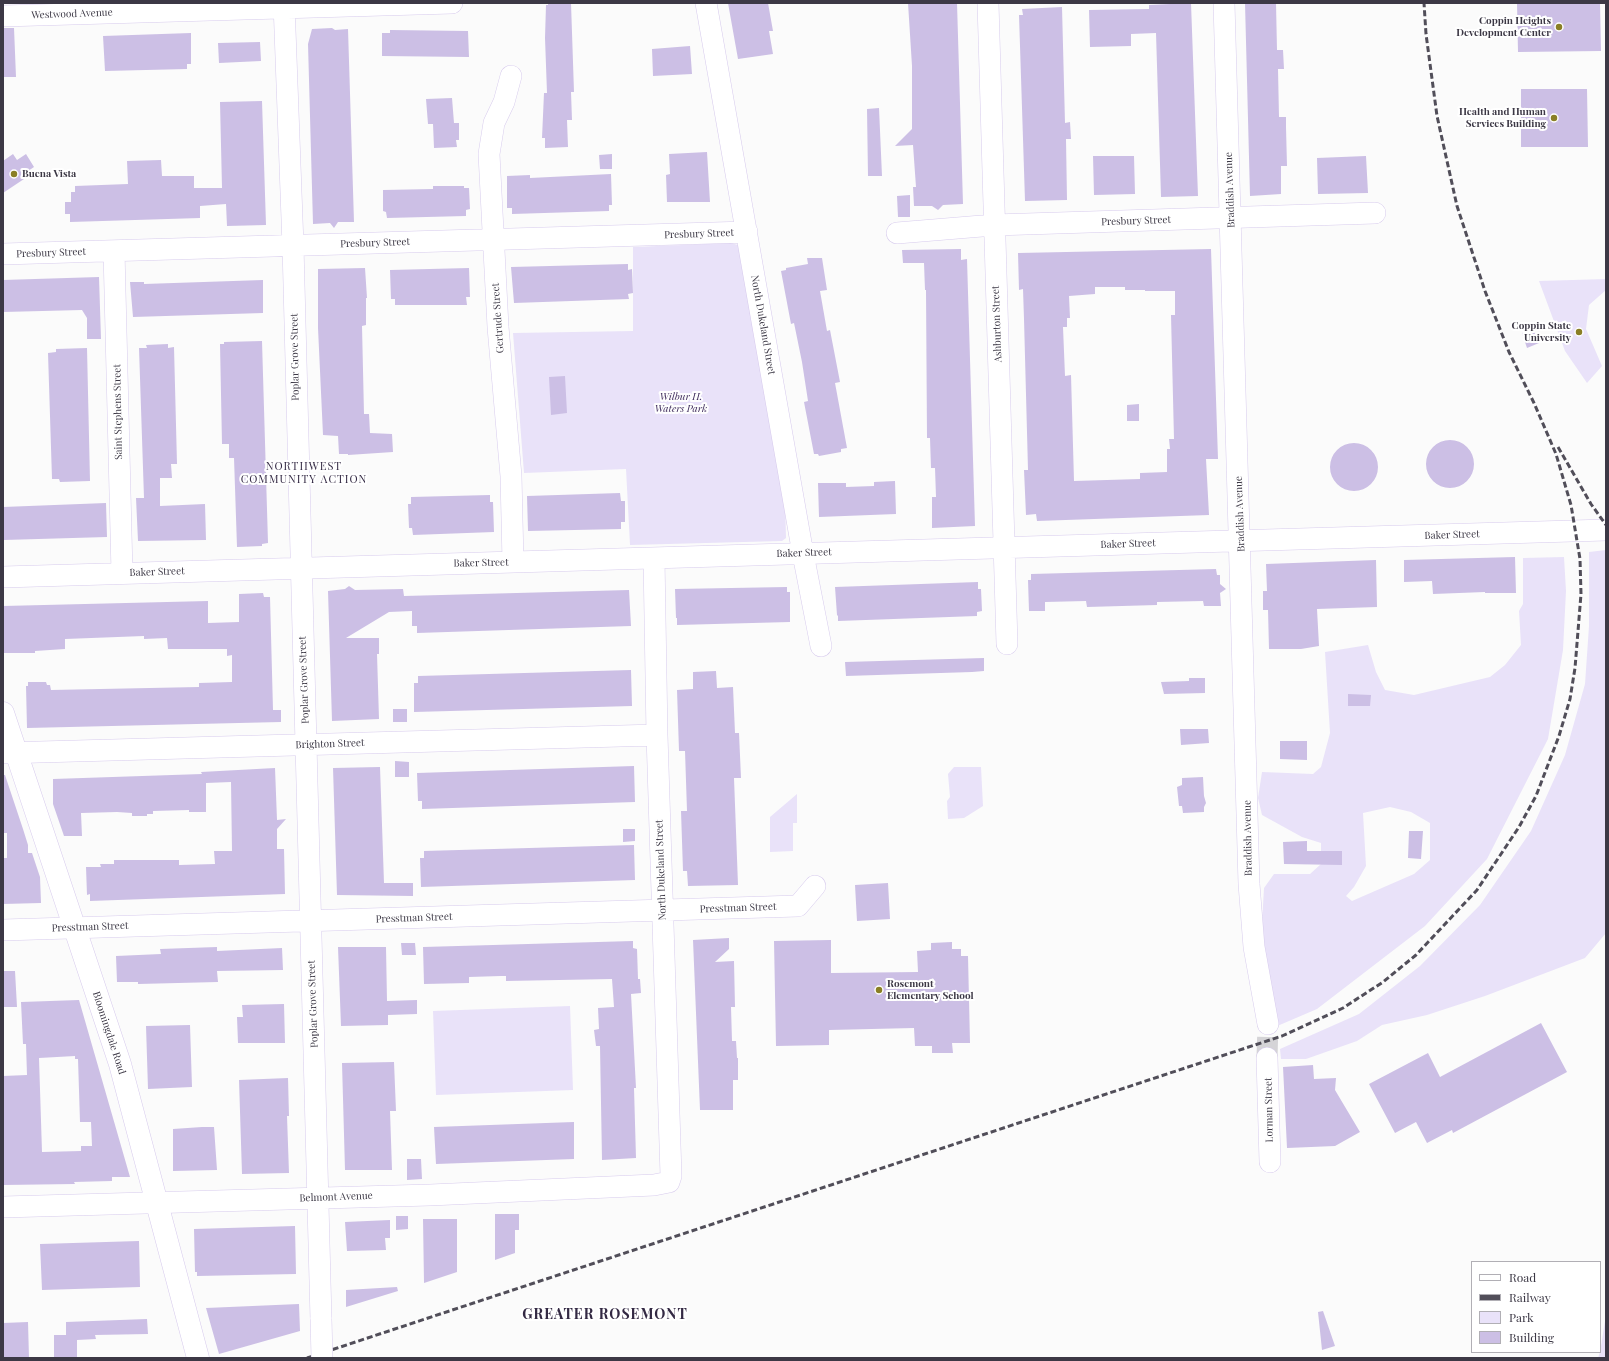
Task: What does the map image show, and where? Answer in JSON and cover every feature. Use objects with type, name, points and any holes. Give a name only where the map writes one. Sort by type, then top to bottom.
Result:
[{"type":"main road","name":"Bloomingdale Road","points":[[3,713],[10,753],[75,928],[120,1064],[197,1354]]},
{"type":"street","name":"Westwood Avenue","points":[[3,16],[284,5],[452,3]]},
{"type":"street","name":"North Dukeland Street","points":[[706,3],[803,554],[821,646]]},
{"type":"street","name":"Ashburton Street","points":[[988,3],[1007,644]]},
{"type":"street","name":"Braddish Avenue","points":[[1224,3],[1241,541],[1249,884],[1254,947],[1268,1024]]},
{"type":"street","name":"Poplar Grove Street","points":[[284,5],[293,246],[300,568],[319,1197],[322,1358]]},
{"type":"street","name":"Gertrude Street","points":[[511,76],[504,102],[494,123],[489,154],[498,327],[511,476],[513,562]]},
{"type":"street","name":"Presbury Street","points":[[898,233],[994,225],[1375,213]]},
{"type":"street","name":"Presbury Street","points":[[3,254],[747,232]]},
{"type":"street","name":"Saint Stephens Street","points":[[114,251],[122,573]]},
{"type":"street","name":"Baker Street","points":[[3,577],[1606,530]]},
{"type":"street","name":"North Dukeland Street","points":[[654,558],[657,735],[671,1176],[669,1182]]},
{"type":"street","name":"Brighton Street","points":[[10,753],[657,735]]},
{"type":"street","name":"Presstman Street","points":[[3,930],[798,906],[815,886]]},
{"type":"street","name":"Lorman Street","points":[[1268,1058],[1270,1162]]},
{"type":"street","name":"Belmont Avenue","points":[[3,1207],[580,1189],[661,1185],[669,1182]]},
{"type":"green space","name":"Wilbur H. Waters Park","points":[[731,243],[738,245],[785,499],[786,538],[782,541],[630,545],[626,469],[524,473],[513,333],[633,331],[633,247]]},
{"type":"green space","points":[[1606,279],[1606,290],[1589,305],[1586,329],[1602,366],[1587,383],[1565,351],[1539,281]]},
{"type":"green space","points":[[1606,550],[1606,933],[1585,958],[1485,996],[1427,1015],[1382,1025],[1357,1041],[1306,1059],[1281,1059],[1280,1049],[1359,1014],[1420,966],[1480,905],[1531,831],[1565,755],[1585,684],[1589,626],[1589,552]]},
{"type":"green space","points":[[1564,557],[1566,591],[1563,650],[1548,739],[1487,859],[1425,926],[1317,1009],[1275,1027],[1261,941],[1264,888],[1274,874],[1310,874],[1321,864],[1321,843],[1302,837],[1262,815],[1258,798],[1262,772],[1313,774],[1321,767],[1330,733],[1325,652],[1368,645],[1376,672],[1385,690],[1414,695],[1490,677],[1505,665],[1521,645],[1519,611],[1523,604],[1523,558]],"holes":[[[1390,807],[1411,812],[1430,823],[1430,860],[1414,874],[1352,901],[1346,896],[1354,887],[1366,866],[1363,813]]]},
{"type":"green space","points":[[954,767],[981,767],[983,806],[964,818],[948,819],[947,801],[950,797],[948,774]]},
{"type":"green space","points":[[797,794],[797,823],[793,823],[793,851],[770,852],[770,817]]},
{"type":"green space","points":[[570,1006],[573,1090],[436,1095],[433,1011]]},
{"type":"green space","points":[[1606,1315],[1606,1358],[1598,1358],[1601,1353]]},
{"type":"building","points":[[548,3],[571,3],[574,92],[571,92],[572,120],[567,120],[568,147],[545,148],[545,138],[542,138],[544,93],[547,93],[545,38],[546,5],[548,5]]},
{"type":"building","points":[[728,3],[768,3],[773,31],[769,31],[773,54],[738,59]]},
{"type":"building","points":[[908,3],[957,3],[963,204],[943,205],[938,210],[932,206],[914,206],[913,187],[916,187],[913,145],[895,146],[912,129],[912,66]]},
{"type":"building","points":[[1191,3],[1198,196],[1161,197],[1156,33],[1131,34],[1131,46],[1090,47],[1089,10],[1149,9],[1149,5]]},
{"type":"building","points":[[1245,3],[1276,3],[1277,50],[1283,50],[1284,69],[1278,69],[1279,117],[1286,117],[1287,166],[1281,166],[1281,194],[1250,196]]},
{"type":"building","name":"Coppin Heights Development Center","points":[[1517,3],[1600,3],[1601,51],[1518,52]]},
{"type":"building","points":[[1062,7],[1065,123],[1070,122],[1071,139],[1066,139],[1067,200],[1025,201],[1019,15],[1023,15],[1022,9]]},
{"type":"building","points":[[3,28],[14,28],[16,77],[3,77]]},
{"type":"building","points":[[332,28],[335,30],[348,29],[354,222],[338,222],[334,228],[330,223],[313,224],[308,44],[312,29]]},
{"type":"building","points":[[390,30],[468,31],[469,57],[382,56],[382,33],[390,33]]},
{"type":"building","points":[[191,33],[191,64],[187,64],[187,69],[105,71],[103,36]]},
{"type":"building","points":[[260,42],[261,61],[219,63],[218,43]]},
{"type":"building","points":[[690,46],[692,74],[653,76],[652,49]]},
{"type":"building","name":"Health and Human Services Building","points":[[1521,89],[1587,89],[1588,147],[1521,147]]},
{"type":"building","points":[[452,98],[454,123],[459,123],[459,140],[456,140],[457,147],[434,148],[433,124],[428,124],[426,99]]},
{"type":"building","points":[[262,101],[266,225],[227,226],[226,204],[200,206],[200,218],[70,222],[70,214],[65,214],[65,202],[71,202],[71,192],[75,192],[75,186],[128,184],[127,161],[161,160],[162,176],[194,176],[194,188],[222,188],[220,102]]},
{"type":"building","points":[[879,108],[882,176],[868,176],[867,109]]},
{"type":"building","points":[[707,152],[710,202],[667,202],[666,175],[670,174],[669,154]]},
{"type":"building","name":"Buena Vista","points":[[13,154],[17,160],[26,154],[34,167],[25,173],[27,177],[3,193],[3,161]]},
{"type":"building","points":[[612,154],[612,169],[600,169],[599,155]]},
{"type":"building","points":[[1093,156],[1134,156],[1135,194],[1094,195]]},
{"type":"building","points":[[1366,156],[1368,193],[1318,194],[1317,158]]},
{"type":"building","points":[[611,174],[612,205],[609,205],[609,211],[512,214],[512,208],[507,208],[507,176],[530,175],[530,178]]},
{"type":"building","points":[[433,186],[464,186],[464,188],[469,188],[470,209],[466,210],[466,216],[387,218],[386,212],[383,211],[383,190],[433,189]]},
{"type":"building","points":[[910,195],[910,217],[898,217],[897,196]]},
{"type":"building","points":[[961,249],[961,260],[967,259],[975,526],[932,528],[932,497],[936,497],[935,468],[931,468],[930,438],[927,438],[926,290],[924,263],[903,263],[902,250]]},
{"type":"building","points":[[1211,249],[1218,459],[1206,459],[1209,515],[1037,521],[1036,514],[1026,515],[1024,470],[1028,470],[1024,319],[1023,289],[1019,290],[1018,253]],"holes":[[[1095,287],[1125,287],[1125,290],[1175,291],[1175,315],[1171,315],[1174,439],[1169,439],[1170,449],[1167,449],[1167,472],[1140,473],[1140,479],[1074,481],[1071,375],[1065,376],[1063,327],[1067,327],[1067,318],[1070,318],[1069,296],[1095,294]]]},
{"type":"building","points":[[807,258],[822,258],[827,290],[820,291],[827,331],[830,330],[840,382],[835,383],[847,448],[841,449],[841,452],[819,456],[818,454],[814,454],[804,402],[808,401],[802,362],[794,323],[791,324],[781,271],[786,270],[786,268],[808,264]]},
{"type":"building","points":[[628,264],[628,270],[632,269],[633,293],[628,294],[629,299],[514,303],[511,267]]},
{"type":"building","points":[[365,268],[367,298],[366,325],[362,326],[364,414],[369,414],[370,433],[392,434],[393,452],[348,455],[339,454],[338,436],[323,435],[318,328],[318,269]]},
{"type":"building","points":[[469,268],[470,297],[466,297],[467,305],[395,305],[395,299],[391,299],[390,270]]},
{"type":"building","points":[[99,277],[101,339],[87,339],[87,318],[82,310],[3,312],[3,280]]},
{"type":"building","points":[[263,280],[263,313],[133,317],[130,282],[144,282],[144,284]]},
{"type":"building","points":[[1533,329],[1539,343],[1527,348],[1522,333]]},
{"type":"building","points":[[262,341],[268,543],[262,544],[262,546],[237,547],[234,458],[229,458],[229,444],[222,444],[220,344],[224,344],[224,342]]},
{"type":"building","points":[[168,344],[168,348],[174,347],[177,464],[171,464],[172,478],[160,478],[160,506],[205,504],[206,540],[138,541],[136,498],[144,498],[139,348],[147,348],[146,345]]},
{"type":"building","points":[[87,348],[90,481],[60,482],[59,479],[52,479],[48,353],[56,352],[56,349]]},
{"type":"building","points":[[565,376],[567,413],[551,415],[549,377]]},
{"type":"building","points":[[1139,404],[1139,421],[1127,421],[1127,405]]},
{"type":"building","points":[[1445,440],[1455,440],[1467,447],[1474,459],[1474,469],[1467,481],[1455,488],[1445,488],[1437,484],[1430,477],[1426,469],[1426,459],[1430,451],[1437,444]]},
{"type":"building","points":[[1349,443],[1359,443],[1371,450],[1378,462],[1378,472],[1371,484],[1359,491],[1349,491],[1341,487],[1334,480],[1330,472],[1330,462],[1334,454],[1341,447]]},
{"type":"building","points":[[895,481],[896,514],[819,517],[818,483],[846,483],[846,487],[874,486],[874,482]]},
{"type":"building","points":[[620,493],[621,501],[625,501],[625,522],[621,522],[621,529],[528,531],[527,496]]},
{"type":"building","points":[[490,495],[490,502],[493,502],[494,532],[413,535],[412,528],[409,528],[408,504],[411,504],[411,497]]},
{"type":"building","points":[[106,503],[107,537],[4,540],[3,507]]},
{"type":"building","points":[[1515,557],[1516,593],[1485,592],[1433,594],[1432,581],[1404,582],[1404,560]]},
{"type":"building","points":[[1376,560],[1377,607],[1317,609],[1319,646],[1301,649],[1269,649],[1268,610],[1263,610],[1263,591],[1267,591],[1266,564]]},
{"type":"building","points":[[1216,569],[1217,575],[1220,575],[1220,584],[1226,589],[1220,593],[1221,606],[1204,606],[1203,601],[1157,602],[1157,605],[1087,607],[1086,601],[1045,602],[1045,611],[1029,611],[1028,580],[1031,580],[1031,574]]},
{"type":"building","points":[[978,582],[978,589],[981,589],[982,611],[977,612],[977,616],[838,621],[835,587]]},
{"type":"building","points":[[349,586],[355,590],[403,589],[404,596],[629,590],[631,626],[417,633],[417,626],[412,626],[412,611],[389,612],[346,638],[379,638],[379,654],[377,654],[379,719],[332,721],[328,591],[345,589]]},
{"type":"building","points":[[787,587],[787,592],[790,592],[790,622],[677,625],[675,589]]},
{"type":"building","points":[[263,593],[264,597],[270,597],[273,710],[281,710],[281,722],[27,728],[26,686],[28,686],[28,682],[46,682],[47,685],[50,685],[51,690],[199,687],[199,683],[232,682],[232,655],[227,656],[227,649],[168,649],[167,638],[144,639],[144,636],[65,639],[65,649],[35,651],[35,653],[3,653],[3,606],[208,601],[208,623],[239,622],[239,594]]},
{"type":"building","points":[[984,658],[984,671],[846,676],[845,662]]},
{"type":"building","points":[[631,670],[632,706],[414,712],[414,683],[418,683],[418,676]]},
{"type":"building","points":[[716,671],[717,688],[733,687],[735,733],[739,733],[741,778],[734,778],[738,885],[688,886],[687,871],[683,871],[681,811],[687,811],[685,751],[679,751],[677,690],[693,689],[693,672]]},
{"type":"building","points":[[1189,678],[1205,678],[1205,693],[1164,694],[1161,682],[1189,681]]},
{"type":"building","points":[[1348,694],[1371,695],[1370,706],[1348,706]]},
{"type":"building","points":[[393,709],[407,709],[407,722],[393,722]]},
{"type":"building","points":[[1180,729],[1208,729],[1209,743],[1181,745]]},
{"type":"building","points":[[1280,741],[1307,741],[1307,760],[1280,759]]},
{"type":"building","points":[[395,761],[409,762],[409,777],[395,777]]},
{"type":"building","points":[[634,766],[635,802],[422,809],[422,801],[418,801],[417,773]]},
{"type":"building","points":[[380,767],[384,883],[413,883],[413,896],[337,895],[333,768]]},
{"type":"building","points":[[275,768],[277,820],[286,819],[277,829],[277,849],[284,849],[285,894],[90,901],[90,894],[87,895],[86,867],[101,867],[100,864],[114,864],[114,860],[179,860],[179,865],[215,864],[214,851],[232,851],[231,782],[206,783],[206,812],[189,812],[189,810],[153,811],[153,814],[147,814],[147,816],[132,816],[132,813],[117,812],[81,813],[82,836],[64,836],[53,804],[53,779],[202,774],[201,772]]},
{"type":"building","points":[[3,775],[5,775],[23,829],[28,845],[28,853],[32,853],[40,877],[41,903],[3,904],[3,858],[7,858],[7,833],[3,833]]},
{"type":"building","points":[[1203,777],[1206,803],[1204,812],[1183,813],[1182,806],[1179,806],[1177,787],[1182,785],[1182,778]]},
{"type":"building","points":[[623,829],[635,829],[635,841],[623,842]]},
{"type":"building","points":[[1409,831],[1423,831],[1421,859],[1408,858]]},
{"type":"building","points":[[1307,841],[1307,851],[1342,851],[1342,865],[1284,864],[1283,842]]},
{"type":"building","points":[[634,845],[635,880],[421,887],[420,858],[424,858],[424,851]]},
{"type":"building","points":[[888,883],[890,919],[857,921],[855,885]]},
{"type":"building","points":[[729,938],[729,949],[715,962],[734,961],[735,1007],[731,1007],[732,1041],[736,1041],[738,1080],[733,1080],[733,1110],[700,1110],[693,940]]},
{"type":"building","points":[[831,940],[831,973],[918,972],[917,951],[931,950],[931,943],[952,942],[952,949],[961,949],[961,956],[968,956],[970,1043],[952,1043],[953,1053],[932,1053],[932,1046],[915,1046],[914,1028],[829,1030],[829,1045],[776,1046],[774,941]]},
{"type":"building","points":[[633,941],[633,948],[637,949],[638,979],[640,979],[641,993],[631,994],[636,1088],[634,1088],[636,1158],[602,1160],[600,1046],[596,1046],[594,1030],[599,1029],[598,1008],[614,1007],[612,979],[506,981],[506,976],[501,976],[469,977],[469,983],[424,984],[423,947]]},
{"type":"building","points":[[401,943],[415,943],[416,955],[402,955]]},
{"type":"building","points":[[217,947],[217,951],[282,948],[283,970],[217,971],[218,982],[138,984],[138,982],[117,982],[116,956],[161,954],[160,949]]},
{"type":"building","points":[[338,947],[386,947],[387,1001],[417,1000],[417,1014],[388,1015],[388,1025],[341,1026]]},
{"type":"building","points":[[3,971],[15,971],[17,1007],[3,1007]]},
{"type":"building","points":[[79,1000],[130,1177],[112,1177],[112,1181],[74,1182],[75,1184],[3,1185],[3,1076],[27,1075],[26,1044],[23,1044],[21,1002]],"holes":[[[75,1056],[75,1059],[78,1059],[80,1122],[91,1122],[92,1146],[81,1146],[81,1151],[42,1152],[39,1058]]]},
{"type":"building","points":[[284,1004],[285,1043],[238,1043],[237,1017],[243,1017],[242,1005]]},
{"type":"building","points":[[1541,1023],[1567,1072],[1453,1133],[1452,1130],[1427,1143],[1416,1122],[1395,1133],[1369,1084],[1428,1053],[1440,1077]]},
{"type":"building","points":[[190,1025],[192,1087],[148,1089],[146,1026]]},
{"type":"building","points":[[394,1062],[396,1111],[390,1111],[392,1170],[345,1170],[342,1063]]},
{"type":"building","points":[[1313,1065],[1314,1079],[1336,1078],[1335,1090],[1360,1132],[1335,1146],[1287,1148],[1283,1067]]},
{"type":"building","points":[[288,1078],[289,1116],[287,1116],[289,1173],[242,1174],[239,1080]]},
{"type":"building","points":[[574,1122],[574,1159],[436,1164],[434,1127]]},
{"type":"building","points":[[214,1127],[217,1170],[173,1171],[173,1129]]},
{"type":"building","points":[[407,1159],[421,1159],[422,1179],[407,1180]]},
{"type":"building","points":[[495,1214],[519,1214],[519,1230],[515,1230],[515,1253],[495,1260]]},
{"type":"building","points":[[396,1216],[408,1216],[408,1229],[396,1230]]},
{"type":"building","points":[[423,1219],[457,1219],[457,1272],[424,1283]]},
{"type":"building","points":[[390,1220],[390,1238],[385,1238],[386,1250],[347,1251],[345,1222]]},
{"type":"building","points":[[295,1226],[296,1274],[197,1276],[197,1272],[195,1272],[194,1229]]},
{"type":"building","points":[[139,1241],[140,1287],[42,1290],[40,1244]]},
{"type":"building","points":[[397,1287],[398,1291],[346,1307],[346,1290]]},
{"type":"building","points":[[299,1304],[300,1331],[219,1354],[206,1308]]},
{"type":"building","points":[[1323,1311],[1335,1346],[1322,1350],[1318,1312]]},
{"type":"building","points":[[147,1319],[148,1334],[95,1335],[96,1339],[77,1340],[77,1358],[54,1358],[54,1335],[66,1335],[66,1322]]},
{"type":"building","points":[[28,1322],[29,1358],[3,1358],[3,1323]]},
{"type":"tunnel","points":[[1267,1058],[1268,1024]]},
{"type":"railway","points":[[307,1358],[1282,1036],[1343,1008],[1383,982],[1416,955],[1477,890],[1519,827],[1536,796],[1559,736],[1570,699],[1575,668],[1581,594],[1580,559],[1571,505],[1556,454],[1534,403],[1509,352],[1485,291],[1457,206],[1437,116],[1426,34],[1424,3]]},
{"type":"railway","points":[[1558,447],[1591,504],[1606,525]]},
{"type":"place","name":"Coppin Heights Development Center","points":[[1559,27]]},
{"type":"place","name":"Health and Human Services Building","points":[[1554,118]]},
{"type":"place","name":"Buena Vista","points":[[14,174]]},
{"type":"place","name":"Coppin State University","points":[[1579,332]]},
{"type":"place","name":"Rosemont Elementary School","points":[[879,990]]},
{"type":"district","name":"NORTHWEST COMMUNITY ACTION","points":[[304,473]]},
{"type":"district","name":"GREATER ROSEMONT","points":[[605,1315]]}]
